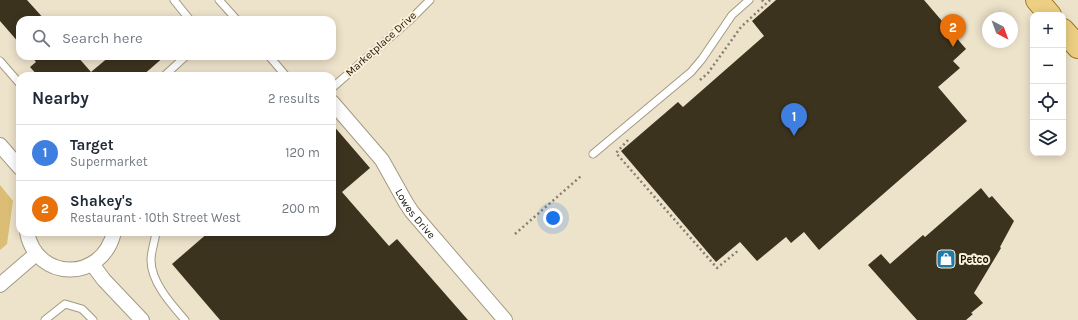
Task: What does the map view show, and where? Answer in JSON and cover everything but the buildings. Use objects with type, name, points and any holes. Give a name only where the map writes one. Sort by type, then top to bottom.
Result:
[{"type":"main road","points":[[1037,0],[1047,12]]},
{"type":"main road","points":[[1066,33],[1078,47]]},
{"type":"street","name":"Lowes Drive","points":[[336,107],[382,160],[412,212],[505,320]]},
{"type":"street","points":[[0,145],[16,163]]},
{"type":"street","points":[[29,236],[36,254],[48,264],[62,269],[78,269],[92,264],[103,256],[111,243],[113,236]]},
{"type":"street","points":[[0,286],[36,254]]},
{"type":"street","points":[[92,264],[104,280],[142,320]]},
{"type":"lane","points":[[174,0],[187,16]]},
{"type":"lane","points":[[219,0],[233,16]]},
{"type":"lane","name":"Marketplace Drive","points":[[336,85],[411,19],[430,0]]},
{"type":"lane","points":[[593,154],[691,72],[702,59],[732,15],[749,0]]},
{"type":"lane","points":[[168,72],[182,60]]},
{"type":"lane","points":[[272,60],[283,72]]},
{"type":"lane","points":[[0,61],[16,79]]},
{"type":"lane","points":[[155,236],[151,261],[153,272],[161,291],[185,320]]},
{"type":"lane","points":[[45,320],[65,304],[82,309],[93,320]]},
{"type":"path","points":[[762,0],[765,4]]},
{"type":"path","points":[[697,82],[708,73],[740,27],[770,0]]},
{"type":"path","points":[[629,139],[616,153],[717,268],[739,250]]},
{"type":"path","points":[[515,234],[581,176]]},
{"type":"shaded area","points":[[0,185],[13,201],[7,244],[0,250]]},
{"type":"place","name":"Shakey's","points":[[953,47]]},
{"type":"place","name":"Target","points":[[794,136]]},
{"type":"place","name":"Petco","points":[[946,259]]}]
